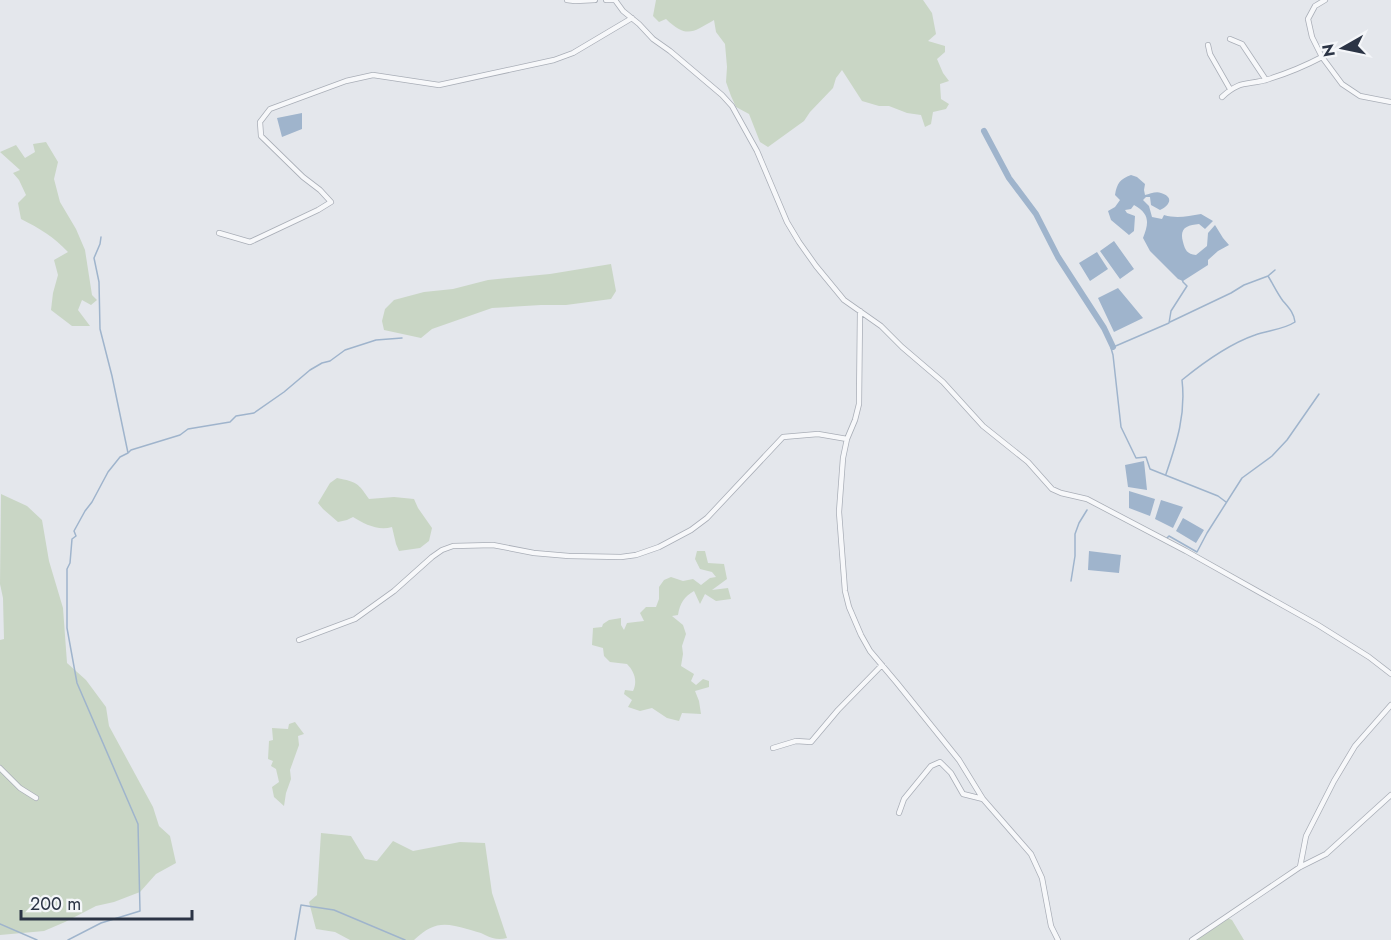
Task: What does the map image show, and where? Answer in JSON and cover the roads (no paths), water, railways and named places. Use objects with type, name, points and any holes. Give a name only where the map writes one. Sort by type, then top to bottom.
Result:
[{"type":"street","points":[[567,0],[595,0]]},
{"type":"street","points":[[606,0],[615,0],[623,11],[653,39],[722,95],[732,106],[757,151],[799,242],[844,300],[880,326],[943,382],[983,426],[1028,462],[1052,489],[1087,499],[1186,551],[1318,625],[1369,657],[1391,674]]},
{"type":"street","points":[[1325,0],[1315,6],[1308,19],[1312,37],[1322,57],[1342,84],[1360,96],[1391,102]]},
{"type":"street","points":[[219,233],[250,242],[331,202],[261,136],[260,122],[270,110],[346,81],[373,75],[439,85],[554,60],[573,53],[632,18]]},
{"type":"street","points":[[1230,39],[1242,44],[1266,80]]},
{"type":"street","points":[[1208,45],[1210,54],[1230,89]]},
{"type":"street","points":[[1222,97],[1230,89],[1244,83],[1266,80],[1306,66],[1322,57]]},
{"type":"street","points":[[860,311],[859,404],[843,458],[839,512],[845,591],[855,622],[870,651],[959,760],[983,799],[1031,854],[1042,878],[1051,926],[1058,940]]},
{"type":"street","points":[[299,640],[355,619],[394,591],[432,557],[453,546],[493,545],[534,553],[569,556],[636,555],[673,540],[707,518],[783,437],[818,434],[847,440]]},
{"type":"street","points":[[773,747],[796,741],[811,742],[882,664]]},
{"type":"street","points":[[1300,867],[1306,836],[1334,781],[1355,746],[1391,705]]},
{"type":"street","points":[[899,813],[904,799],[931,766],[940,762],[951,773],[963,794],[983,799]]},
{"type":"street","points":[[0,768],[20,788],[36,798]]},
{"type":"street","points":[[1192,940],[1300,867],[1326,854],[1391,795]]},
{"type":"water","points":[[302,113],[302,129],[282,137],[277,118]]},
{"type":"water","points":[[1131,175],[1145,184],[1145,195],[1159,192],[1169,199],[1166,206],[1160,210],[1151,205],[1150,197],[1143,200],[1149,206],[1152,217],[1162,219],[1164,215],[1178,217],[1201,214],[1213,221],[1205,229],[1199,224],[1188,226],[1183,230],[1183,242],[1188,253],[1196,255],[1207,246],[1208,233],[1215,225],[1229,245],[1208,260],[1208,265],[1183,281],[1178,279],[1150,251],[1143,238],[1147,219],[1139,208],[1134,205],[1131,209],[1125,210],[1135,216],[1134,231],[1129,235],[1111,220],[1108,211],[1120,200],[1115,195],[1118,184]]},
{"type":"water","points":[[1114,241],[1134,269],[1120,279],[1100,251]]},
{"type":"water","points":[[1097,252],[1108,269],[1090,281],[1079,263]]},
{"type":"water","points":[[1118,288],[1143,318],[1114,332],[1098,298]]},
{"type":"water","points":[[1144,461],[1147,490],[1128,487],[1125,465]]},
{"type":"water","points":[[1129,491],[1155,499],[1150,516],[1129,508]]},
{"type":"water","points":[[1161,500],[1183,507],[1173,528],[1155,519]]},
{"type":"water","points":[[1183,518],[1204,530],[1196,543],[1176,531]]},
{"type":"water","points":[[1089,551],[1121,555],[1119,573],[1088,570]]},
{"type":"waterway","points":[[984,131],[1009,178],[1036,214],[1058,257],[1104,328],[1113,347]]},
{"type":"waterway","points":[[101,237],[94,258],[99,282],[100,329],[128,453]]},
{"type":"waterway","points":[[1170,322],[1244,285],[1268,276],[1275,270]]},
{"type":"waterway","points":[[1166,474],[1182,416],[1182,380],[1226,348],[1255,335],[1286,327],[1295,322],[1292,313],[1268,276]]},
{"type":"waterway","points":[[1182,279],[1187,286],[1171,311],[1169,323],[1111,348],[1121,427],[1136,458],[1146,457],[1150,469],[1218,496],[1226,502]]},
{"type":"waterway","points":[[68,940],[101,923],[140,911],[138,824],[77,683],[67,628],[67,569],[70,563],[72,539],[76,536],[74,531],[85,511],[108,472],[120,457],[131,450],[180,435],[188,429],[230,422],[236,416],[254,413],[310,370],[330,361],[345,350],[376,340],[402,338]]},
{"type":"waterway","points":[[1167,538],[1169,536],[1197,552],[1242,478],[1272,456],[1287,440],[1319,394]]},
{"type":"waterway","points":[[1071,581],[1075,556],[1075,534],[1087,510]]},
{"type":"waterway","points":[[295,940],[301,905],[334,910],[405,940]]},
{"type":"waterway","points":[[0,924],[37,940]]}]
